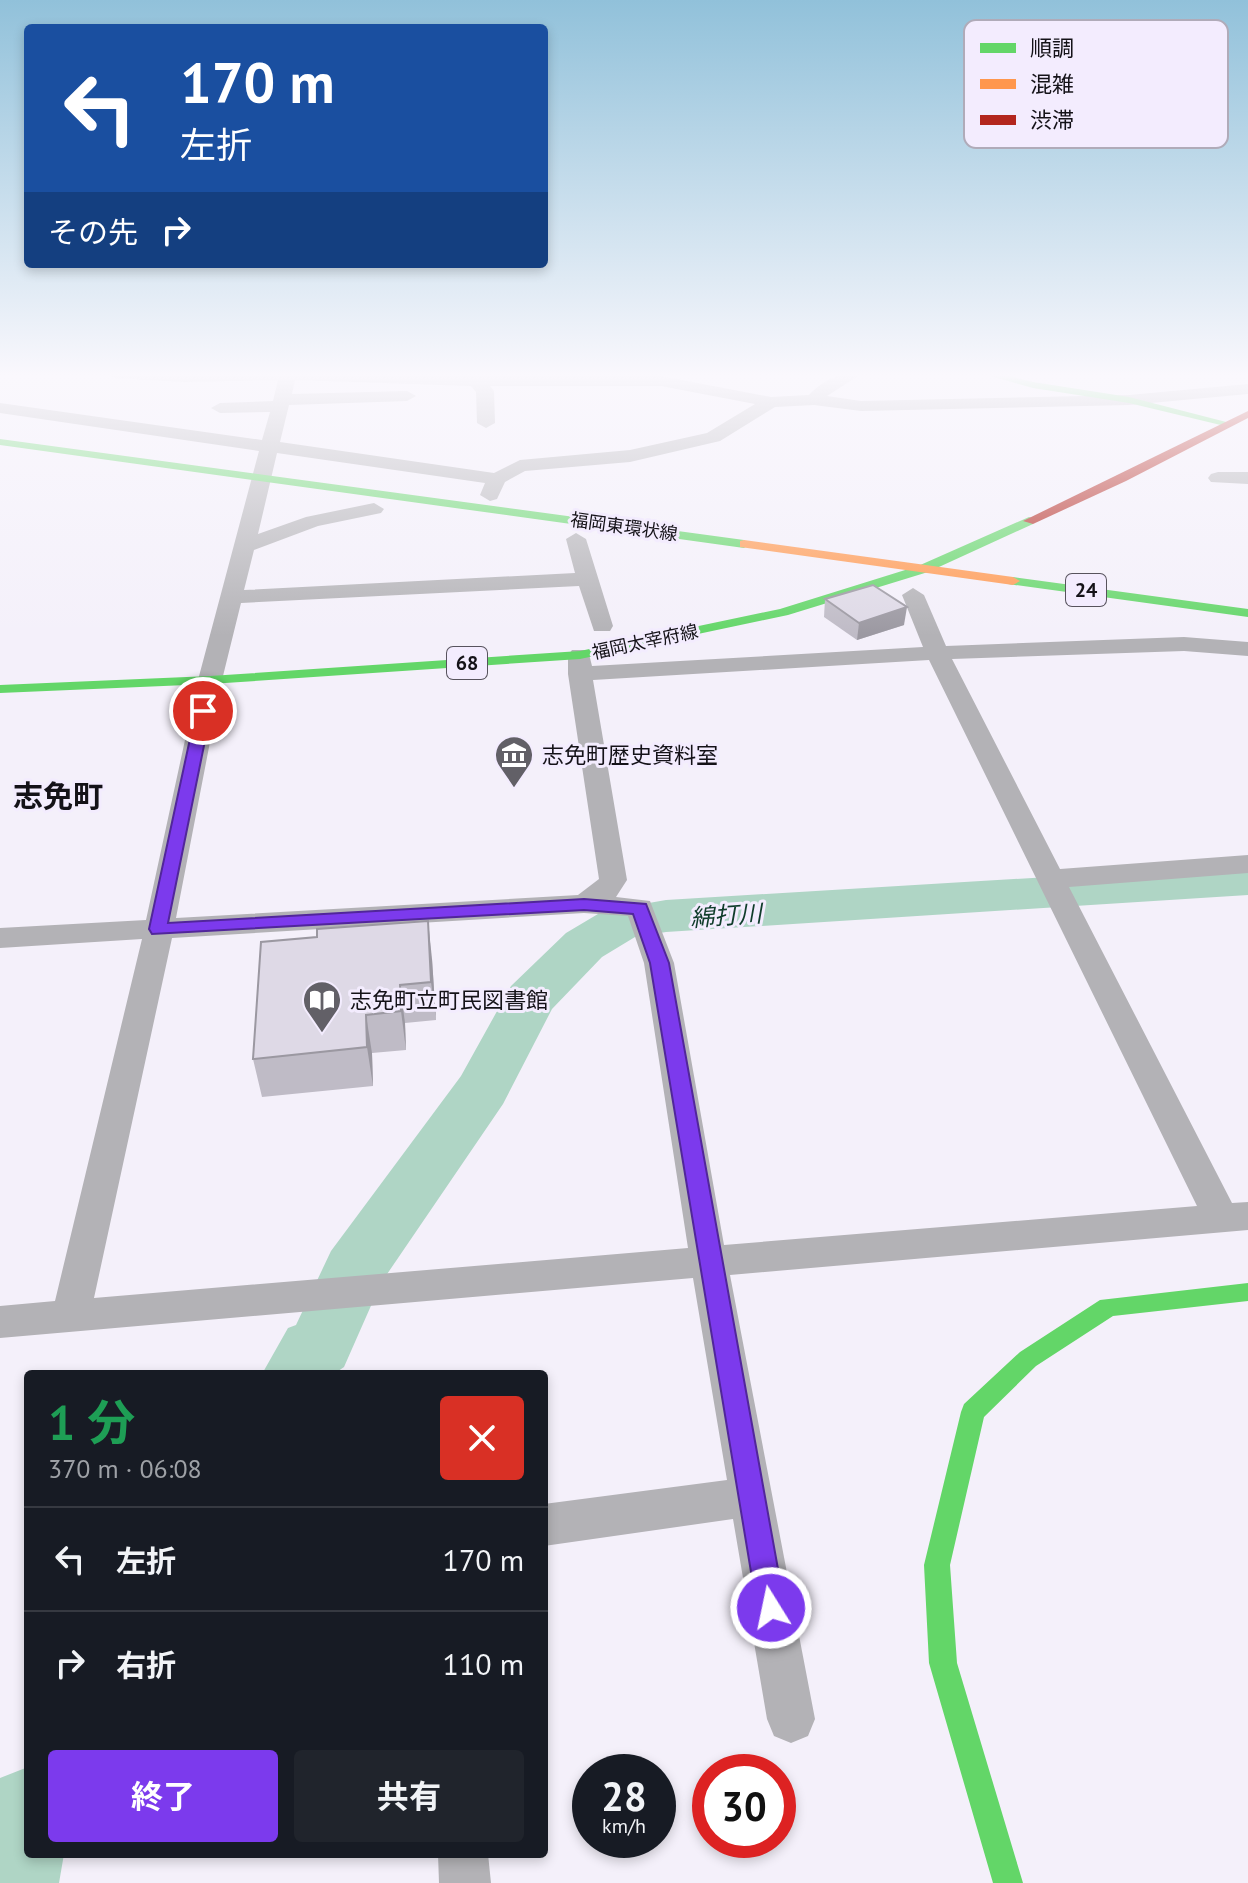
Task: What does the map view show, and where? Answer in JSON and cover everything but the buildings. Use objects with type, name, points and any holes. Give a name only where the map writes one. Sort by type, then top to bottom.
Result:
[{"type":"main road","name":"福岡東環状線","points":[[227,461],[265,464]]},
{"type":"main road","name":"福岡東環状線","points":[[239,461],[923,569],[1248,613]]},
{"type":"main road","name":"福岡太宰府線","points":[[0,689],[580,665],[783,612],[923,569],[1158,461]]},
{"type":"main road","name":"福岡東環状線","points":[[494,487],[950,558],[1248,594]]},
{"type":"main road","points":[[1008,1883],[943,1663],[937,1565],[973,1412],[1028,1359],[1108,1307],[1248,1292]]},
{"type":"street","points":[[250,461],[494,487],[520,466],[576,461]]},
{"type":"street","points":[[70,1317],[158,929],[210,680],[266,461]]},
{"type":"street","points":[[1218,478],[1248,478]]},
{"type":"street","points":[[1122,479],[1149,479]]},
{"type":"street","points":[[244,546],[313,521],[374,509]]},
{"type":"street","points":[[576,539],[602,626]]},
{"type":"street","points":[[231,597],[588,579]]},
{"type":"street","points":[[0,1322],[1235,1217],[1051,879],[937,653],[913,595]]},
{"type":"street","points":[[584,904],[605,891],[613,880],[580,665],[1184,644],[1248,649]]},
{"type":"street","points":[[1051,879],[1248,864]]},
{"type":"street","points":[[0,938],[584,904],[640,908],[659,963],[709,1264],[791,1719]]},
{"type":"street","points":[[548,1524],[751,1497]]},
{"type":"street","points":[[463,1858],[465,1883]]},
{"type":"waterway","name":"綿打川","points":[[299,1370],[312,1349],[320,1346],[354,1270],[483,1089],[530,999],[584,945],[621,923],[666,916],[1248,880]]},
{"type":"waterway","name":"綿打川","points":[[14,1883],[24,1831]]},
{"type":"traffic: fast","points":[[138,461],[744,544]]},
{"type":"traffic: fast","points":[[0,689],[210,680],[580,655],[783,612],[923,569],[1029,521]]},
{"type":"traffic: fast","points":[[1013,581],[1248,613]]},
{"type":"traffic: fast","points":[[1008,1883],[943,1663],[937,1565],[973,1412],[1028,1359],[1108,1307],[1248,1292]]},
{"type":"traffic: slow","points":[[744,544],[1013,581]]},
{"type":"traffic: jam","points":[[1029,521],[1157,461]]},
{"type":"place","name":"志免町歴史資料室","points":[[514,789]]},
{"type":"place","name":"志免町立町民図書館","points":[[322,1034]]},
{"type":"district","name":"志免町","points":[[58,797]]},
{"type":"route","points":[[203,711],[158,929],[584,904],[640,908],[659,963],[771,1608]]}]
